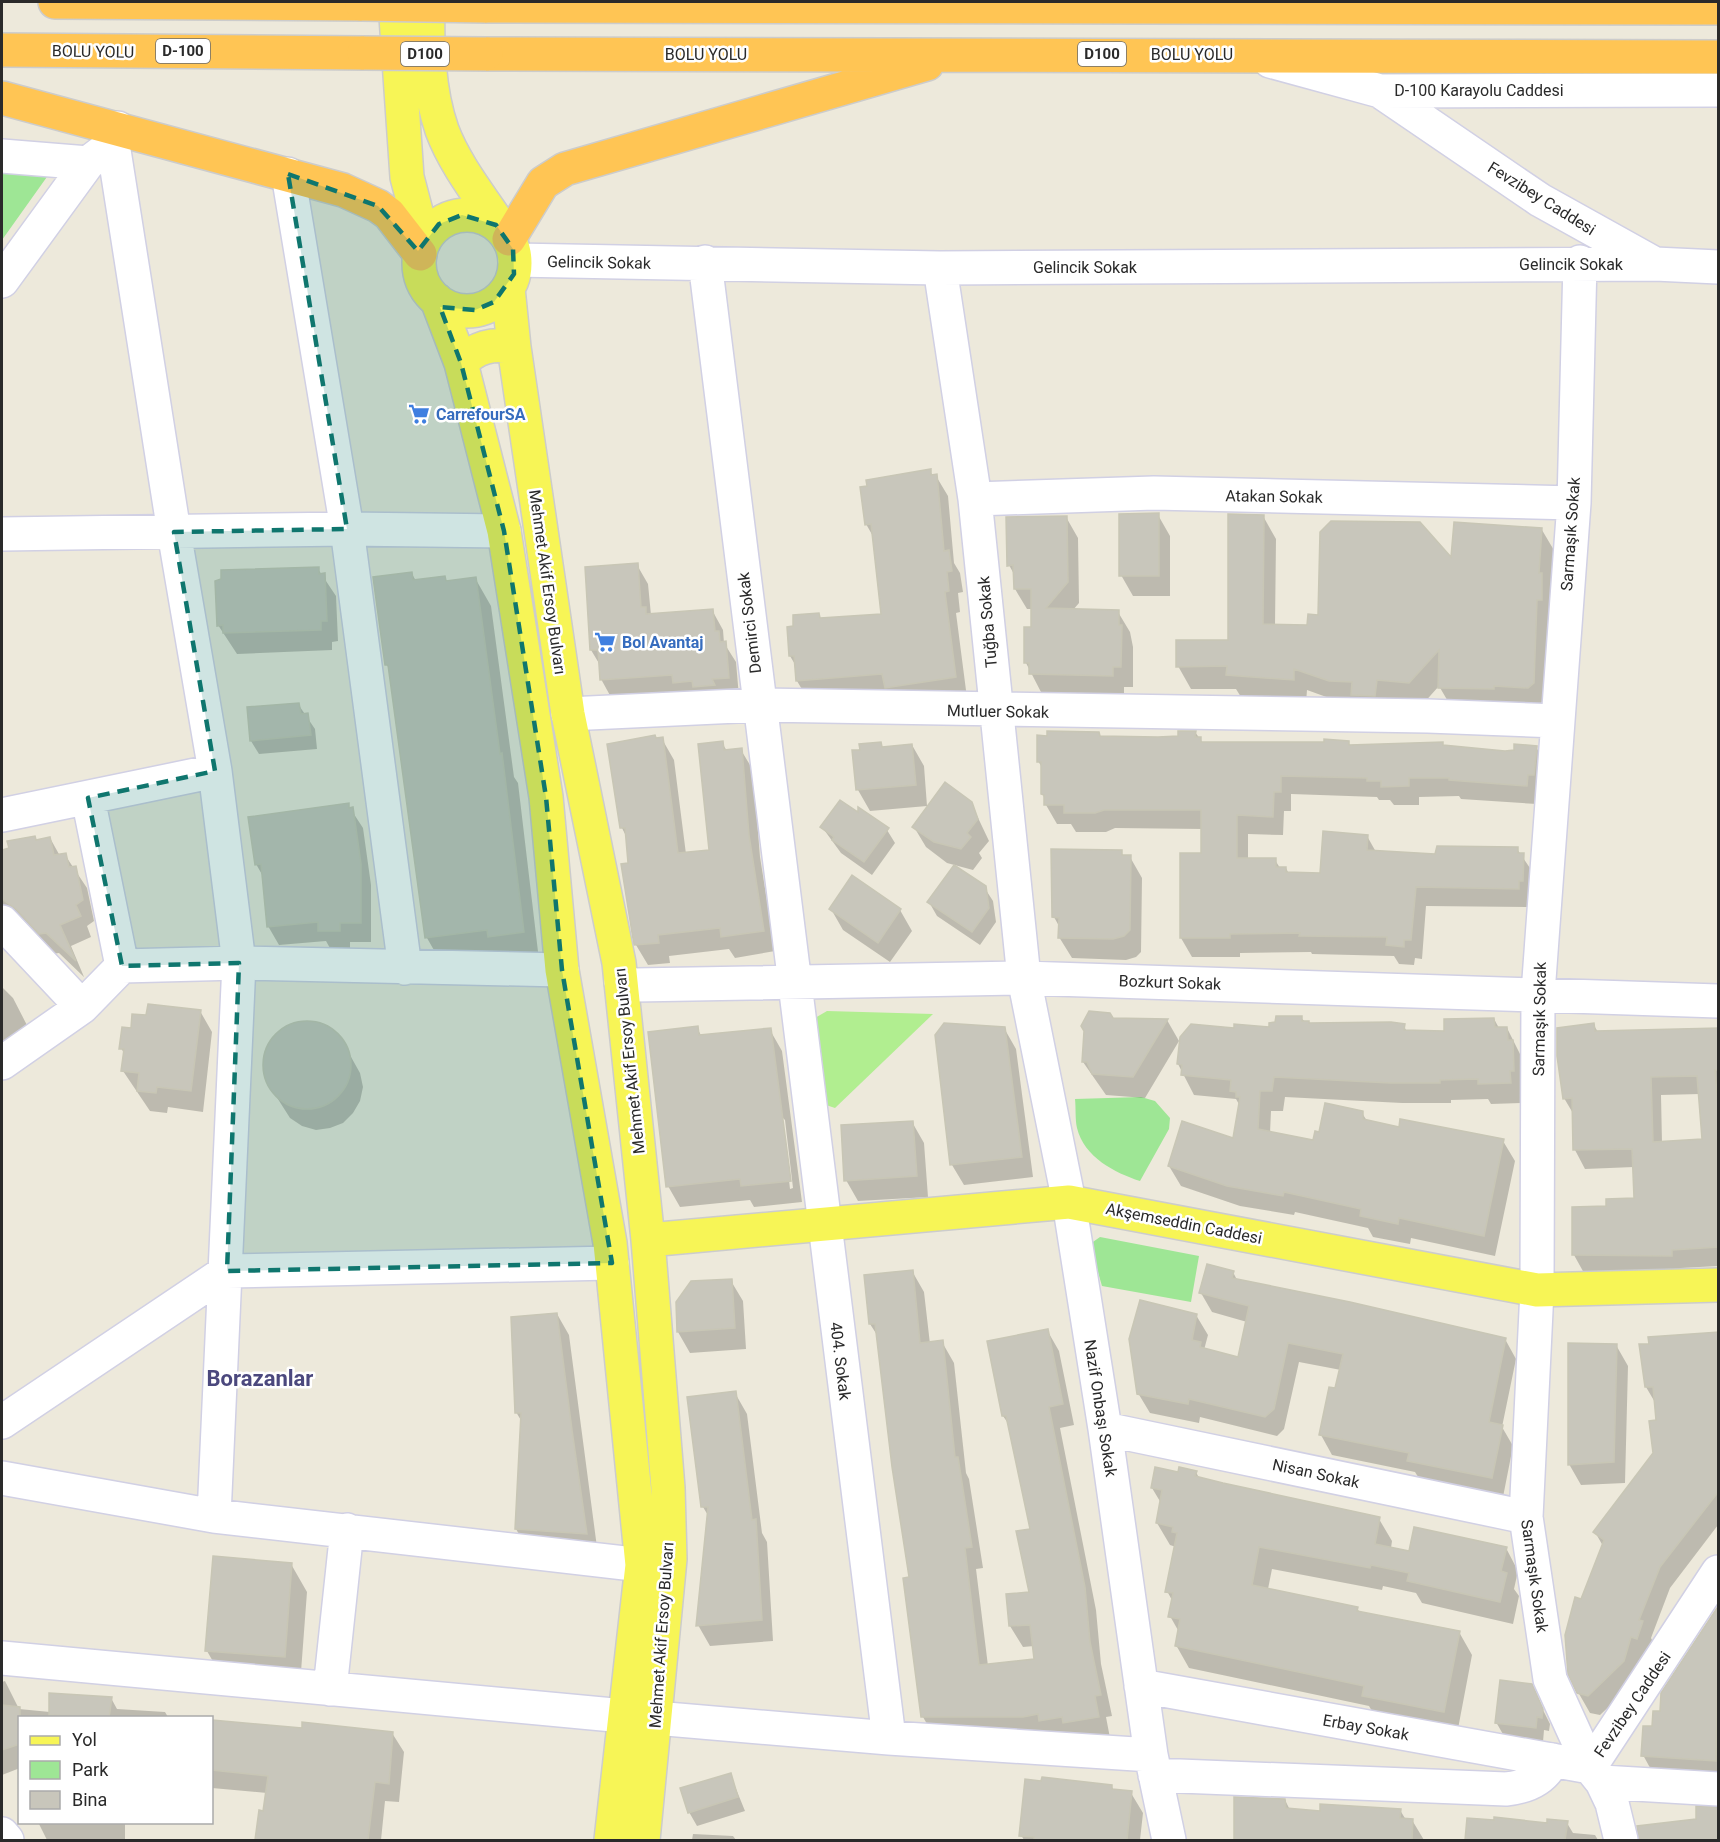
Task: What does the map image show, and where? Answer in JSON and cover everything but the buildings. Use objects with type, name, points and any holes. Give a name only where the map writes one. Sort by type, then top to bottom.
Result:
[{"type":"highway","points":[[55,2],[485,6],[1218,4],[1719,8]]},
{"type":"highway","name":"BOLU YOLU","points":[[2,50],[486,54],[963,53],[1719,57]]},
{"type":"highway","points":[[509,255],[543,183],[565,169],[963,53]]},
{"type":"highway","points":[[2,98],[107,145],[288,174],[343,190],[378,206],[422,248]]},
{"type":"main road","points":[[394,14],[407,177],[422,248],[420,273],[426,288],[437,300],[455,309],[475,310],[494,302],[509,255],[442,131],[434,102],[428,2]]},
{"type":"main road","points":[[422,248],[439,224],[462,215],[485,218],[509,255]]},
{"type":"main road","name":"Mehmet Akif Ersoy Bulvarı","points":[[509,255],[514,347],[568,714],[621,982],[648,1240],[668,1488],[670,1559],[640,1717],[611,1840]]},
{"type":"main road","name":"Mehmet Akif Ersoy Bulvarı","points":[[437,300],[461,363],[504,531],[546,797],[562,970],[612,1263],[642,1565],[640,1717],[643,1840]]},
{"type":"main road","points":[[461,363],[480,348],[502,345],[514,347]]},
{"type":"main road","name":"Akşemseddin Caddesi","points":[[648,1240],[1069,1202],[1537,1290],[1719,1285]]},
{"type":"street","name":"D-100 Karayolu Caddesi","points":[[1245,55],[1380,91],[1719,90]]},
{"type":"street","name":"Fevzibey Caddesi","points":[[1380,91],[1540,200],[1655,264],[1719,267]]},
{"type":"street","points":[[2,156],[107,145]]},
{"type":"street","points":[[2,281],[107,145]]},
{"type":"street","points":[[107,145],[215,771],[239,963],[227,1271],[214,1516]]},
{"type":"street","points":[[288,174],[347,529],[405,968]]},
{"type":"street","name":"Gelincik Sokak","points":[[509,255],[940,268],[1464,266],[1580,262],[1655,264]]},
{"type":"street","name":"Demirci Sokak","points":[[705,262],[759,705],[797,984]]},
{"type":"street","name":"Sarmaşık Sokak","points":[[1580,262],[1574,503],[1538,993],[1537,1290],[1526,1517],[1550,1679],[1596,1774]]},
{"type":"street","name":"Tuğba Sokak","points":[[940,268],[975,499],[1024,978]]},
{"type":"street","name":"Atakan Sokak","points":[[975,499],[1154,493],[1574,503]]},
{"type":"street","points":[[2,534],[347,529],[504,531]]},
{"type":"street","name":"Mutluer Sokak","points":[[568,714],[759,705],[995,711],[1428,716],[1557,721]]},
{"type":"street","points":[[2,815],[215,771]]},
{"type":"street","points":[[88,798],[122,966]]},
{"type":"street","points":[[2,922],[82,1007]]},
{"type":"street","points":[[2,1063],[82,1007],[122,966],[239,963],[562,970]]},
{"type":"street","name":"Bozkurt Sokak","points":[[621,982],[635,985],[797,984],[1024,978],[1538,993],[1719,1001]]},
{"type":"street","name":"Nazif Onbaşı Sokak","points":[[1024,978],[1069,1202],[1105,1429],[1153,1765],[1169,1840]]},
{"type":"street","name":"404. Sokak","points":[[797,984],[824,1225],[890,1738]]},
{"type":"street","points":[[2,1422],[227,1271],[612,1263]]},
{"type":"street","name":"Nisan Sokak","points":[[1105,1429],[1526,1517]]},
{"type":"street","points":[[2,1478],[214,1516],[642,1565]]},
{"type":"street","points":[[330,1689],[347,1530]]},
{"type":"street","name":"Fevzibey Caddesi","points":[[1621,1840],[1612,1803],[1596,1774],[1719,1572]]},
{"type":"street","points":[[2,1658],[890,1738],[1153,1765],[1506,1789],[1536,1781],[1549,1769],[1553,1760]]},
{"type":"street","name":"Erbay Sokak","points":[[1141,1686],[1553,1760],[1596,1774],[1719,1789]]},
{"type":"street","points":[[2,1834],[7,1840]]},
{"type":"highlighted area","points":[[288,174],[378,206],[418,251],[439,224],[462,215],[496,225],[513,249],[514,274],[494,302],[475,310],[440,307],[461,363],[504,531],[546,797],[562,970],[612,1263],[227,1271],[239,963],[122,966],[88,798],[215,771],[174,532],[347,529]]},
{"type":"green space","points":[[2,166],[49,174],[2,240]]},
{"type":"green space","points":[[827,1011],[933,1014],[835,1108],[826,1105],[815,1018]]},
{"type":"green space","points":[[1141,1097],[1155,1101],[1170,1118],[1169,1129],[1140,1181],[1111,1168],[1086,1147],[1077,1128],[1075,1099]]},
{"type":"green space","points":[[1100,1237],[1199,1256],[1191,1302],[1102,1286],[1090,1244]]},
{"type":"place","name":"CarrefourSA","points":[[419,414]]},
{"type":"place","name":"Bol Avantaj","points":[[605,642]]},
{"type":"district","name":"Borazanlar","points":[[260,1378]]}]
